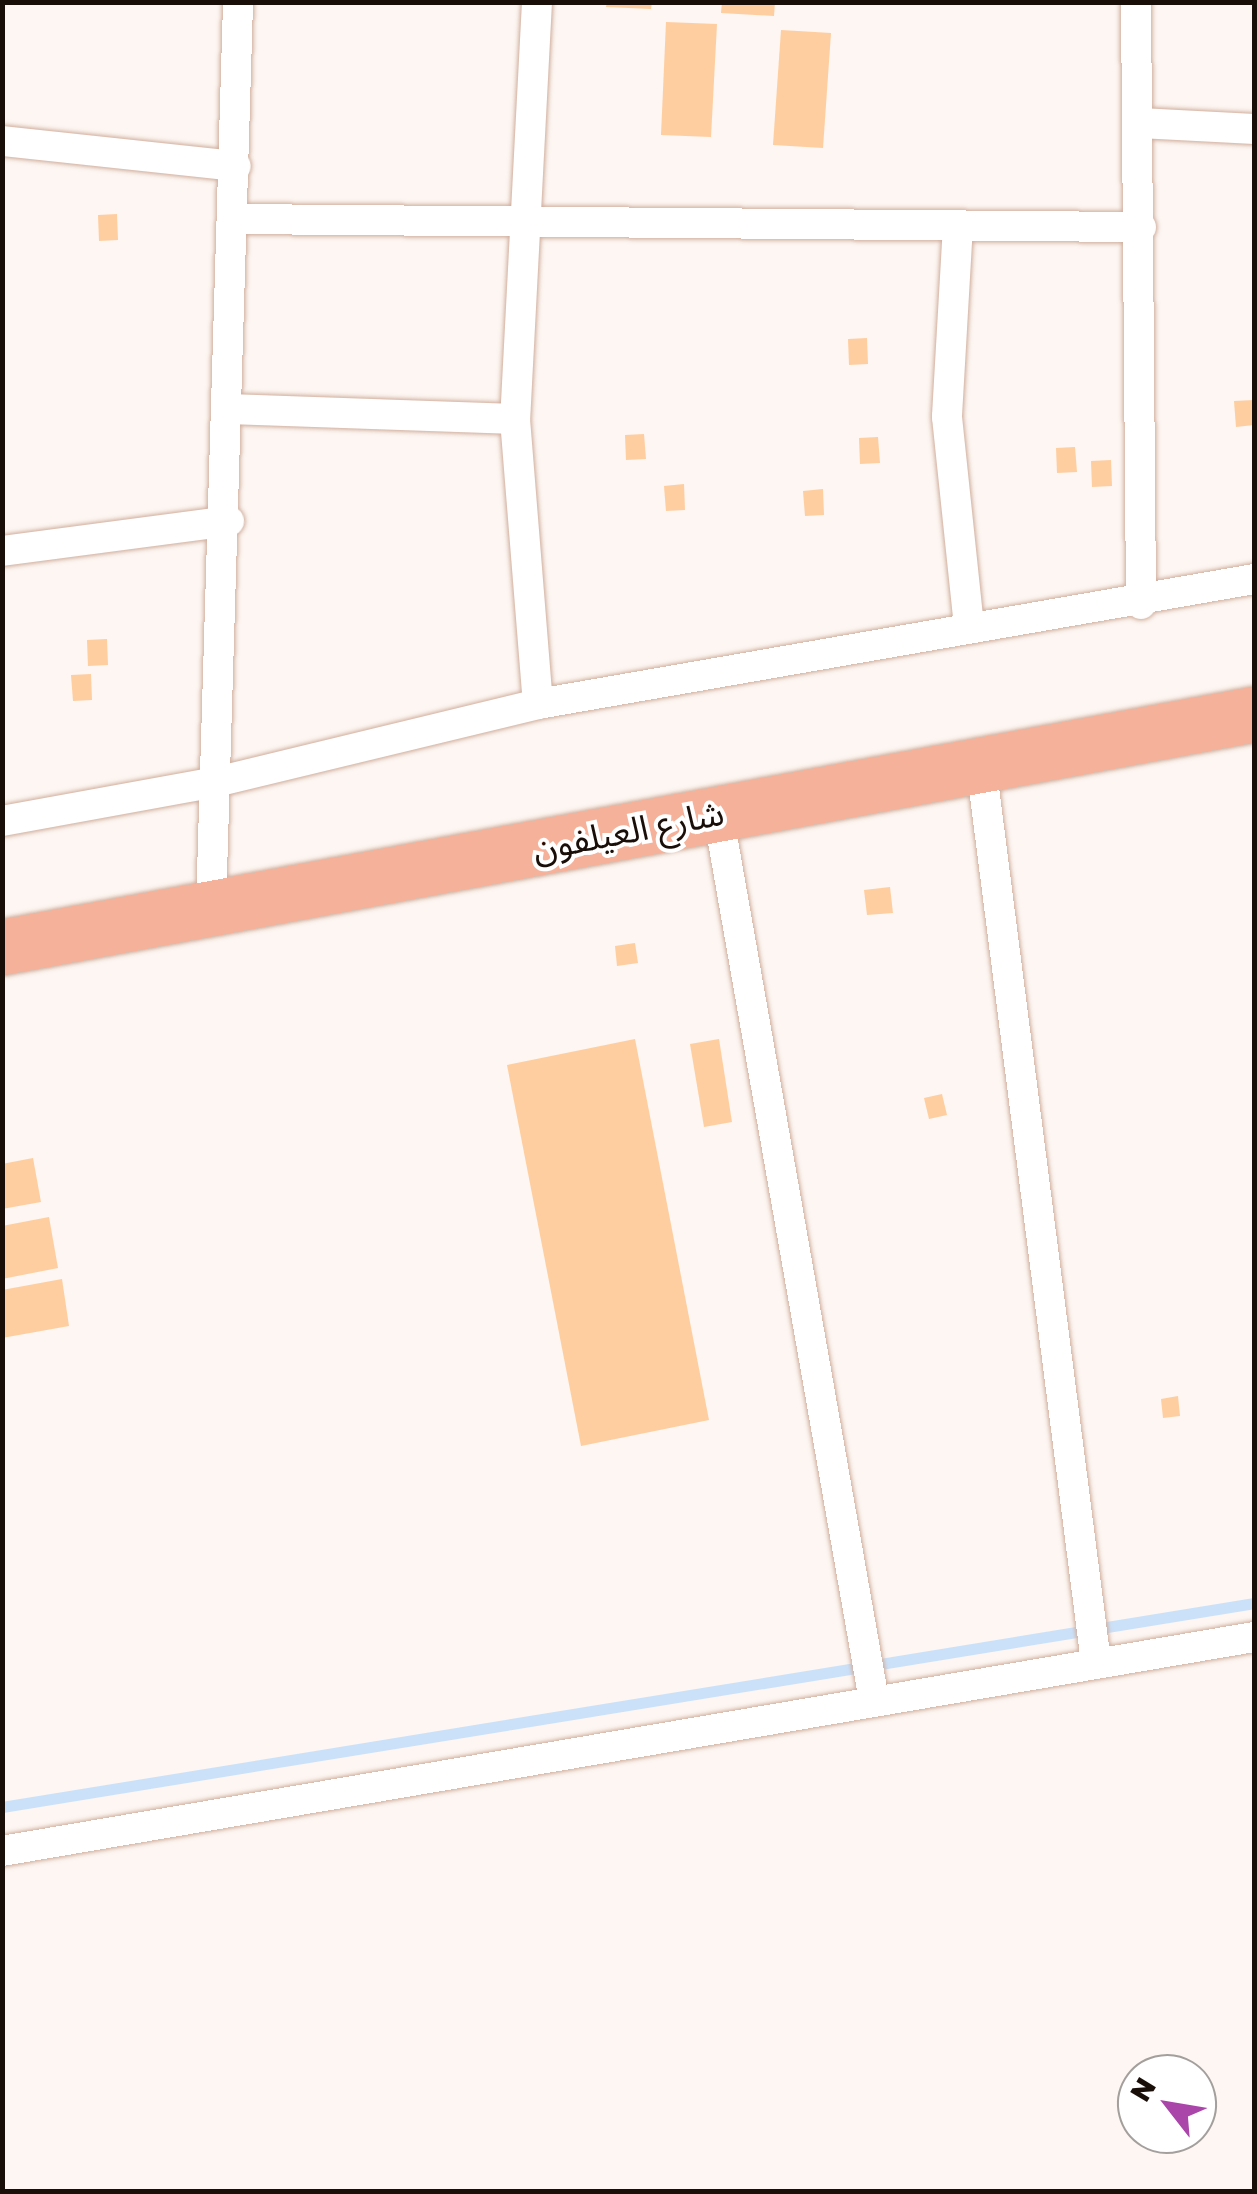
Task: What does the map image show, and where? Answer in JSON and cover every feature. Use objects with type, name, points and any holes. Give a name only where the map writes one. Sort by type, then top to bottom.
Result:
[{"type":"highway","name":"شارع العيلفون","points":[[2,947],[1254,714]]},
{"type":"street","points":[[210,908],[228,522],[238,2]]},
{"type":"street","points":[[537,2],[515,418],[538,704]]},
{"type":"street","points":[[1136,2],[1141,227],[1141,604]]},
{"type":"street","points":[[1140,123],[1254,128]]},
{"type":"street","points":[[2,141],[236,166]]},
{"type":"street","points":[[234,220],[526,219],[1141,227]]},
{"type":"street","points":[[958,224],[947,416],[969,626]]},
{"type":"street","points":[[228,409],[515,418]]},
{"type":"street","points":[[2,552],[228,522]]},
{"type":"street","points":[[2,821],[216,782],[538,704],[969,626],[1141,604],[1254,579]]},
{"type":"street","points":[[981,764],[1096,1664]]},
{"type":"street","points":[[718,813],[874,1700]]},
{"type":"street","points":[[2,1851],[1254,1638]]},
{"type":"building","points":[[607,2],[652,2],[651,9],[606,7]]},
{"type":"building","points":[[722,2],[775,2],[774,16],[721,13]]},
{"type":"building","points":[[666,22],[717,24],[711,137],[661,135]]},
{"type":"building","points":[[781,30],[831,33],[823,148],[773,145]]},
{"type":"building","points":[[117,214],[118,240],[99,241],[98,215]]},
{"type":"building","points":[[867,338],[868,364],[849,365],[848,339]]},
{"type":"building","points":[[1254,400],[1254,425],[1236,427],[1234,401]]},
{"type":"building","points":[[644,434],[646,459],[626,460],[625,435]]},
{"type":"building","points":[[878,437],[880,463],[860,464],[859,438]]},
{"type":"building","points":[[1075,447],[1077,472],[1057,473],[1056,448]]},
{"type":"building","points":[[1111,460],[1112,486],[1092,487],[1091,461]]},
{"type":"building","points":[[684,484],[685,510],[666,511],[664,486]]},
{"type":"building","points":[[823,489],[824,515],[805,516],[803,491]]},
{"type":"building","points":[[107,639],[108,665],[88,666],[87,640]]},
{"type":"building","points":[[91,674],[92,700],[73,701],[71,675]]},
{"type":"building","points":[[890,887],[893,913],[867,915],[864,890]]},
{"type":"building","points":[[635,943],[638,963],[617,966],[615,946]]},
{"type":"building","points":[[635,1039],[709,1420],[581,1446],[507,1065]]},
{"type":"building","points":[[719,1039],[732,1122],[704,1127],[690,1044]]},
{"type":"building","points":[[942,1094],[947,1115],[929,1119],[924,1098]]},
{"type":"building","points":[[33,1158],[41,1202],[2,1209],[2,1164]]},
{"type":"building","points":[[49,1217],[58,1268],[2,1279],[2,1226]]},
{"type":"building","points":[[62,1279],[69,1326],[2,1338],[2,1290]]},
{"type":"building","points":[[1178,1396],[1180,1416],[1163,1418],[1161,1399]]},
{"type":"waterway","points":[[2,1807],[1254,1603]]}]
